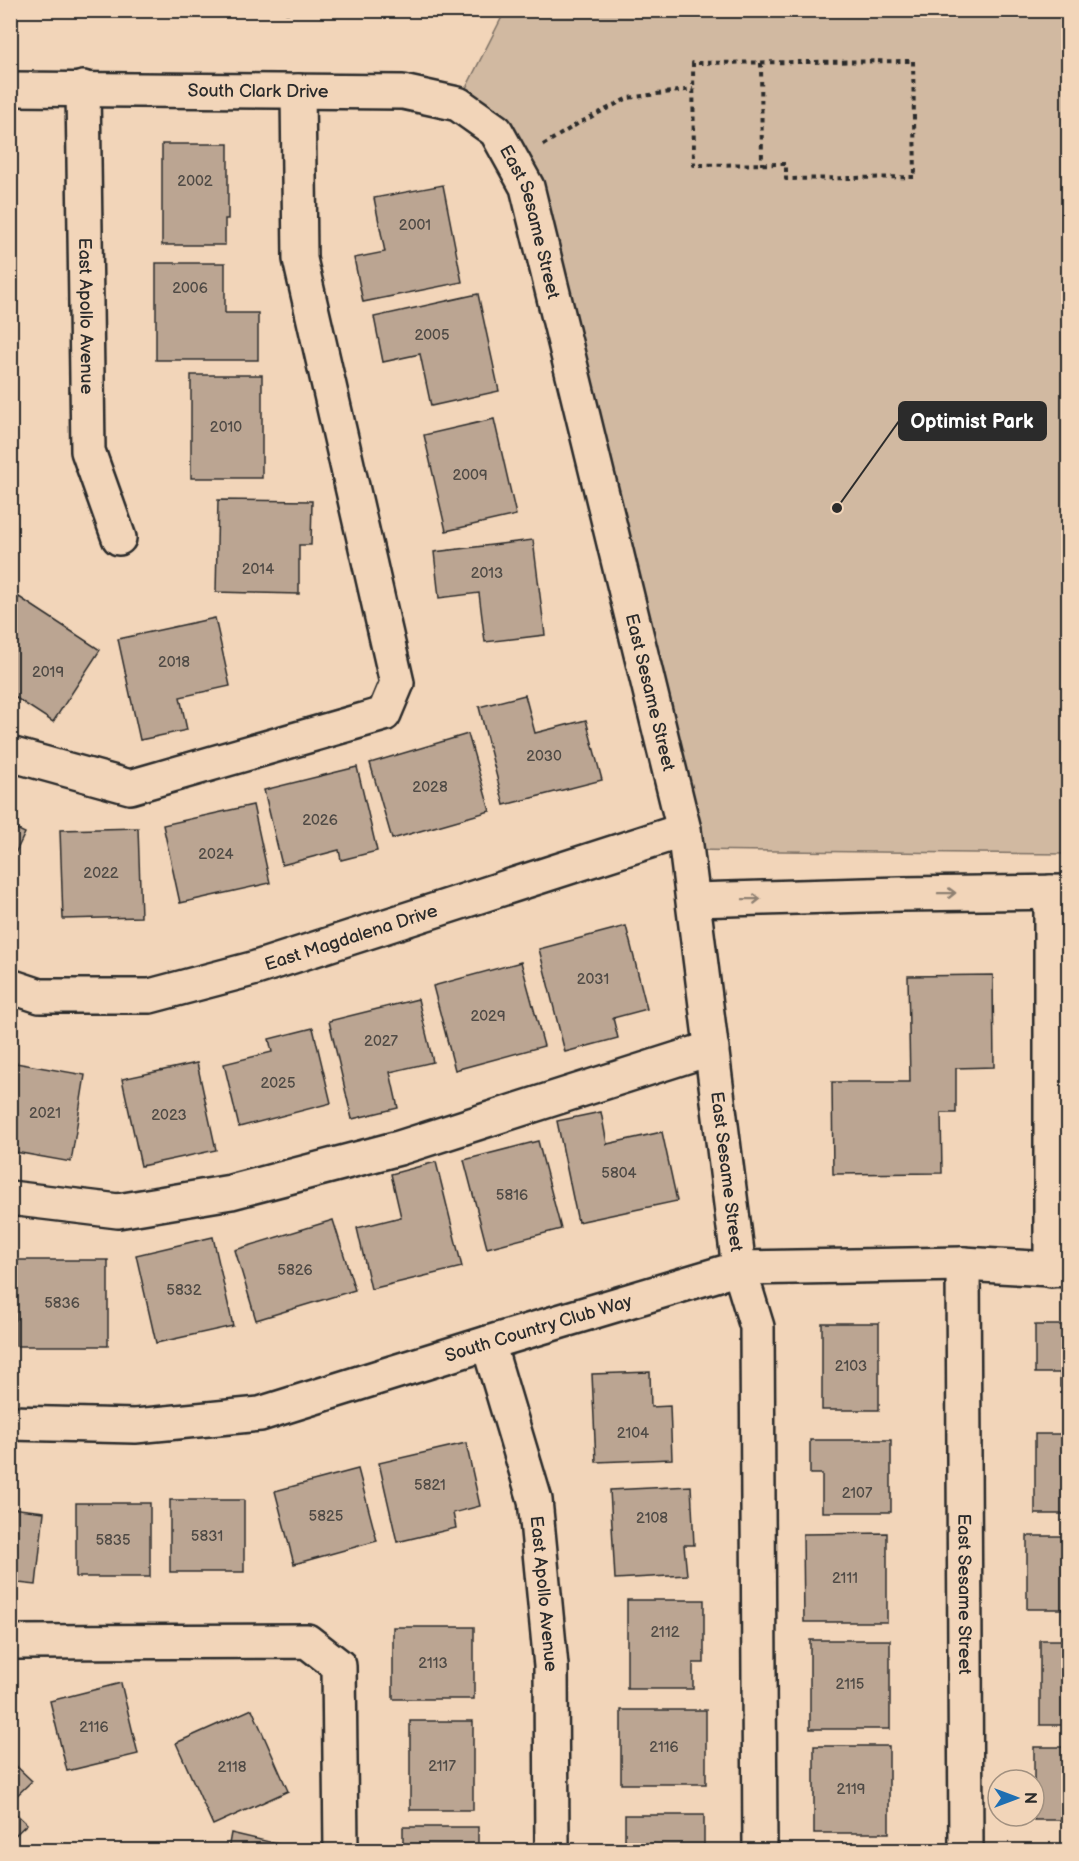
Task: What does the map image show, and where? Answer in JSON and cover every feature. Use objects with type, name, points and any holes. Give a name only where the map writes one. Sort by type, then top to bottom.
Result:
[{"type":"street","name":"East Apollo Avenue","points":[[83,88],[88,451],[119,538]]},
{"type":"street","name":"South Clark Drive","points":[[10,89],[403,92],[458,104],[496,131]]},
{"type":"street","points":[[10,754],[130,787],[384,714],[397,683],[300,259],[298,91]]},
{"type":"street","name":"East Sesame Street","points":[[496,131],[527,186],[684,830],[739,1268],[757,1327],[760,1851]]},
{"type":"street","name":"East Magdalena Drive","points":[[10,986],[40,996],[150,996],[256,968],[684,830]]},
{"type":"street","points":[[694,900],[1060,892],[1060,1270]]},
{"type":"street","points":[[10,1198],[118,1211],[231,1192],[399,1148],[712,1048]]},
{"type":"street","name":"East Sesame Street","points":[[963,1264],[966,1851]]},
{"type":"street","name":"South Country Club Way","points":[[10,1423],[135,1426],[260,1414],[739,1268],[963,1264],[1060,1270]]},
{"type":"street","name":"East Apollo Avenue","points":[[488,1343],[535,1500],[551,1666],[552,1851]]},
{"type":"street","points":[[10,1642],[307,1641],[339,1666],[341,1851]]},
{"type":"path","points":[[913,62],[915,177],[786,179],[786,164],[694,165],[693,63],[760,63],[913,62]]},
{"type":"path","points":[[760,63],[762,165]]},
{"type":"path","points":[[514,163],[579,123],[628,98],[693,88]]},
{"type":"shaded area","points":[[505,11],[1068,11],[1068,854],[687,850],[527,187],[458,104]]},
{"type":"building","points":[[286,10],[364,10],[364,13],[286,13]]},
{"type":"building","points":[[387,10],[487,10],[487,16],[387,13]]},
{"type":"building","points":[[162,144],[228,144],[228,219],[225,219],[225,245],[162,245]]},
{"type":"building","points":[[443,185],[462,282],[363,302],[354,258],[385,252],[374,198]]},
{"type":"building","points":[[156,263],[225,263],[225,313],[258,313],[258,360],[156,360]]},
{"type":"building","points":[[478,294],[499,391],[431,406],[420,354],[383,362],[374,317]]},
{"type":"building","points":[[191,375],[262,375],[262,478],[191,478]]},
{"type":"building","points":[[494,419],[516,515],[446,531],[424,435]]},
{"type":"building","points":[[218,500],[312,501],[311,545],[299,545],[299,594],[216,592]]},
{"type":"building","points":[[533,540],[545,635],[485,642],[479,593],[439,598],[434,552]]},
{"type":"building","points":[[19,597],[100,650],[53,722],[10,694],[10,610]]},
{"type":"building","points":[[215,618],[230,686],[180,697],[187,730],[140,740],[118,639]]},
{"type":"building","points":[[525,695],[535,733],[586,720],[602,780],[504,805],[479,707]]},
{"type":"building","points":[[468,734],[490,811],[392,839],[370,763]]},
{"type":"building","points":[[357,767],[377,851],[341,860],[339,850],[282,865],[264,790]]},
{"type":"building","points":[[253,805],[270,883],[180,903],[163,825]]},
{"type":"building","points":[[10,826],[25,833],[10,864]]},
{"type":"building","points":[[138,828],[141,917],[63,919],[60,830]]},
{"type":"building","points":[[626,926],[647,1009],[613,1018],[618,1038],[565,1052],[539,949]]},
{"type":"building","points":[[521,962],[544,1046],[455,1070],[433,986]]},
{"type":"building","points":[[993,975],[994,1067],[956,1068],[956,1113],[941,1113],[942,1173],[833,1174],[832,1082],[910,1082],[908,976]]},
{"type":"building","points":[[418,999],[433,1062],[390,1072],[398,1108],[352,1119],[329,1021]]},
{"type":"building","points":[[313,1028],[331,1103],[239,1127],[224,1064],[272,1052],[269,1039]]},
{"type":"building","points":[[10,1062],[85,1075],[71,1162],[10,1151]]},
{"type":"building","points":[[197,1063],[216,1150],[141,1166],[122,1079]]},
{"type":"building","points":[[601,1112],[607,1144],[662,1132],[677,1201],[578,1222],[557,1121]]},
{"type":"building","points":[[538,1141],[561,1229],[487,1248],[464,1160]]},
{"type":"building","points":[[436,1162],[462,1267],[371,1289],[357,1228],[401,1217],[391,1174]]},
{"type":"building","points":[[333,1220],[355,1290],[256,1320],[235,1250]]},
{"type":"building","points":[[213,1237],[233,1326],[156,1343],[136,1255]]},
{"type":"building","points":[[16,1260],[108,1260],[108,1346],[16,1346]]},
{"type":"building","points":[[822,1323],[879,1323],[879,1410],[822,1410]]},
{"type":"building","points":[[1035,1325],[1068,1325],[1068,1387],[1060,1387],[1060,1373],[1035,1373]]},
{"type":"building","points":[[650,1372],[651,1407],[670,1406],[672,1459],[596,1462],[592,1374]]},
{"type":"building","points":[[1035,1434],[1068,1434],[1068,1514],[1035,1514]]},
{"type":"building","points":[[810,1440],[891,1440],[891,1512],[822,1512],[822,1474],[810,1474]]},
{"type":"building","points":[[466,1443],[480,1506],[453,1513],[456,1528],[397,1542],[379,1463]]},
{"type":"building","points":[[358,1469],[377,1541],[294,1564],[275,1491]]},
{"type":"building","points":[[691,1486],[694,1545],[684,1545],[687,1575],[615,1579],[610,1490]]},
{"type":"building","points":[[170,1500],[244,1500],[244,1572],[170,1572]]},
{"type":"building","points":[[76,1503],[150,1503],[150,1577],[76,1577]]},
{"type":"building","points":[[10,1508],[44,1512],[36,1585],[10,1582]]},
{"type":"building","points":[[887,1533],[887,1622],[804,1622],[803,1534]]},
{"type":"building","points":[[1027,1536],[1068,1536],[1068,1609],[1027,1609]]},
{"type":"building","points":[[627,1600],[704,1600],[704,1663],[693,1663],[693,1689],[627,1689]]},
{"type":"building","points":[[393,1627],[474,1627],[474,1699],[393,1699]]},
{"type":"building","points":[[810,1640],[890,1640],[890,1729],[810,1729]]},
{"type":"building","points":[[1040,1640],[1068,1640],[1068,1725],[1040,1725]]},
{"type":"building","points":[[121,1683],[138,1754],[67,1771],[50,1701]]},
{"type":"building","points":[[252,1709],[288,1791],[213,1825],[176,1743]]},
{"type":"building","points":[[621,1710],[706,1710],[706,1784],[621,1784]]},
{"type":"building","points":[[410,1721],[473,1721],[473,1810],[410,1810]]},
{"type":"building","points":[[814,1746],[889,1746],[889,1833],[814,1833]]},
{"type":"building","points":[[1034,1747],[1068,1747],[1068,1820],[1046,1820],[1046,1768],[1034,1768]]},
{"type":"building","points":[[10,1760],[32,1781],[10,1802]]},
{"type":"building","points":[[10,1808],[27,1824],[10,1840]]},
{"type":"building","points":[[625,1815],[704,1815],[704,1850],[625,1850]]},
{"type":"building","points":[[403,1827],[478,1827],[478,1850],[403,1850]]},
{"type":"building","points":[[231,1833],[299,1849],[299,1850],[228,1850]]},
{"type":"building","points":[[1036,1848],[1068,1848],[1068,1850],[1036,1850]]},
{"type":"place","name":"Optimist Park","points":[[837,508]]}]
